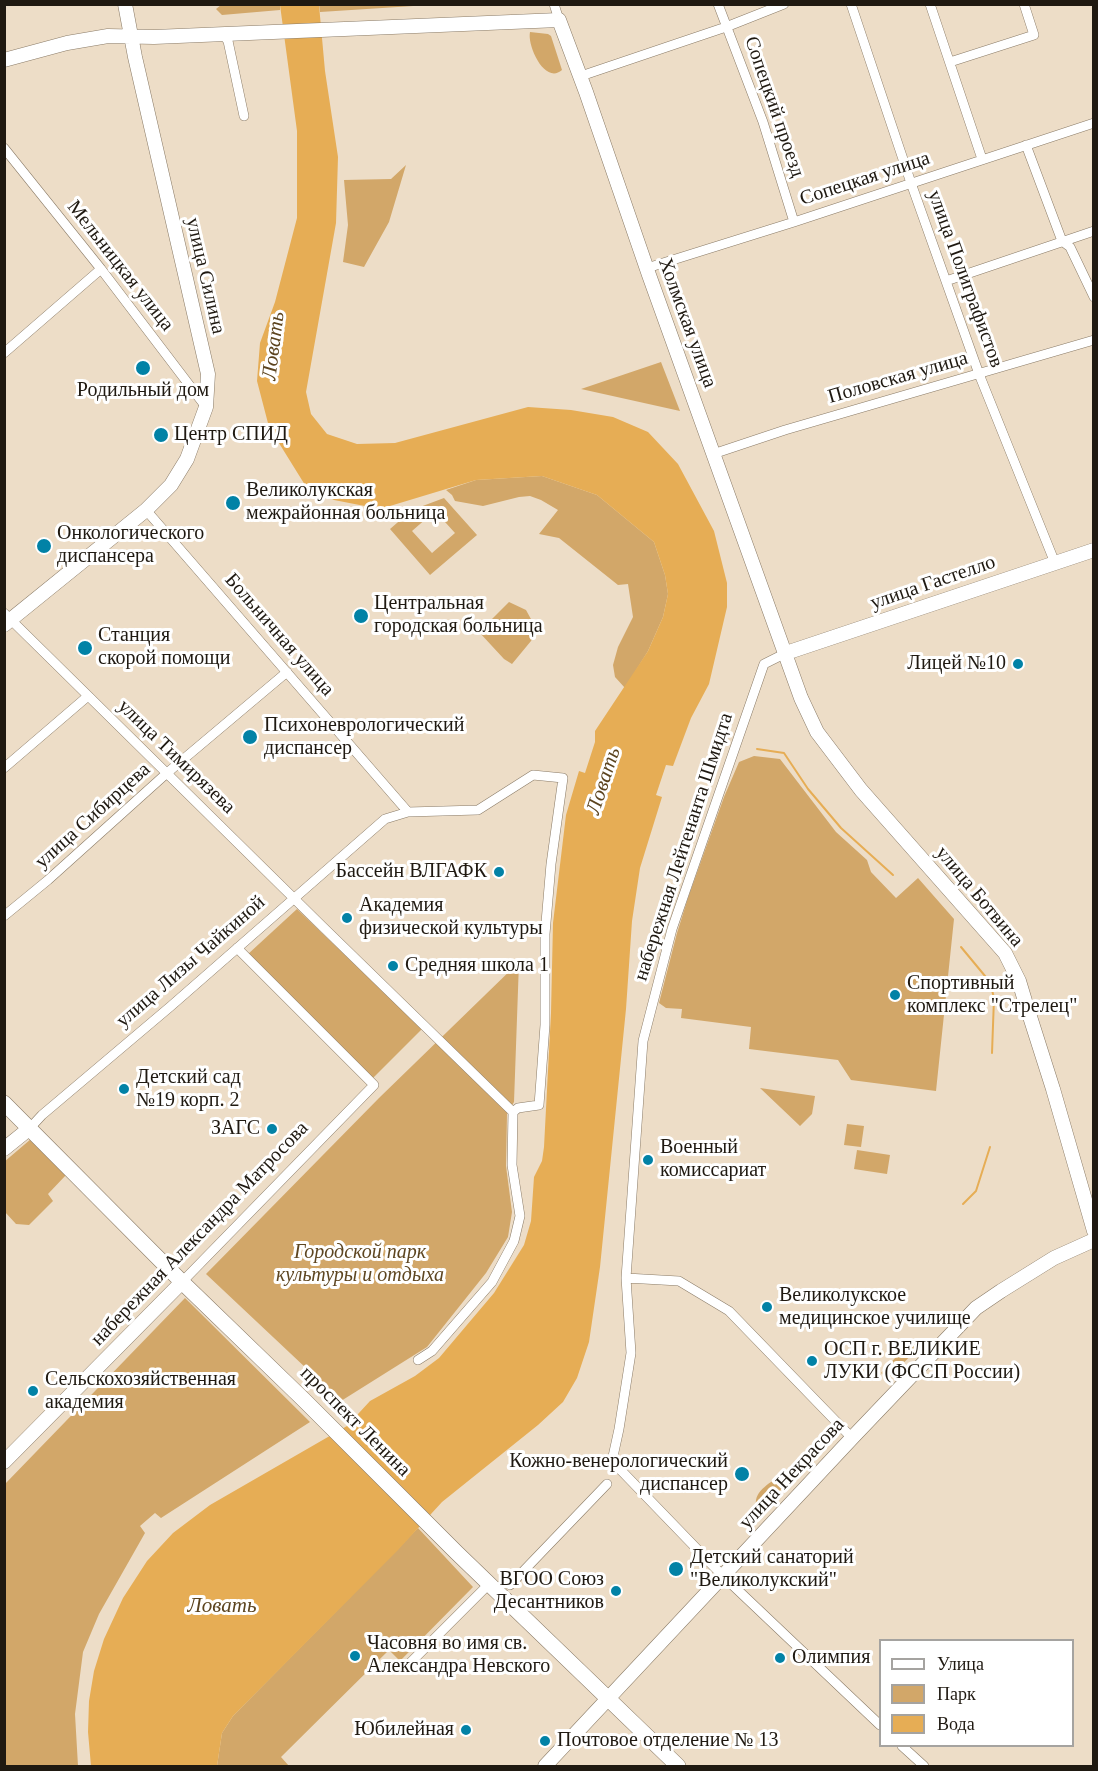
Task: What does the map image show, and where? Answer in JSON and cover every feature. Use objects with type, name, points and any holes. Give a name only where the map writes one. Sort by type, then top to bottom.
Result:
[{"type":"main road","name":"улица Силина","points":[[7,619],[146,510],[171,485],[187,459],[206,407],[208,374],[125,4]]},
{"type":"main road","points":[[4,60],[108,36],[154,37],[559,21]]},
{"type":"main road","name":"Холмская улица","points":[[559,21],[581,76],[646,268],[786,653]]},
{"type":"main road","name":"улица Гастелло","points":[[786,653],[1094,550]]},
{"type":"main road","name":"улица Ботвина","points":[[786,653],[801,698],[817,732],[861,790],[1005,953],[1025,1001],[1094,1231]]},
{"type":"main road","name":"проспект Ленина","points":[[4,1103],[457,1553],[678,1767]]},
{"type":"main road","name":"улица Лизы Чайкиной","points":[[4,1149],[30,1128]]},
{"type":"main road","name":"улица Некрасова","points":[[545,1767],[976,1308],[1054,1258],[1094,1240]]},
{"type":"main road","name":"набережная Александра Матросова","points":[[4,1462],[182,1282]]},
{"type":"street","name":"Холмская улица","points":[[554,4],[559,21]]},
{"type":"street","name":"Сопецкий проезд","points":[[718,4],[763,123],[794,222]]},
{"type":"street","points":[[581,76],[726,27],[784,4]]},
{"type":"street","name":"улица Полиграфистов","points":[[851,4],[911,183],[979,374],[1055,562]]},
{"type":"street","points":[[930,4],[982,159]]},
{"type":"street","points":[[950,62],[1034,35],[1024,4]]},
{"type":"street","points":[[222,33],[228,41],[244,116]]},
{"type":"street","name":"Сопецкая улица","points":[[646,268],[794,222],[1094,123]]},
{"type":"street","points":[[1026,145],[1062,241],[1070,247],[1094,297]]},
{"type":"street","name":"Мельницкая улица","points":[[4,148],[101,269],[206,407]]},
{"type":"street","points":[[946,281],[1094,231]]},
{"type":"street","points":[[4,352],[101,269]]},
{"type":"street","name":"Половская улица","points":[[713,454],[785,430],[1094,339]]},
{"type":"street","name":"Больничная улица","points":[[146,510],[408,812]]},
{"type":"street","name":"улица Тимирязева","points":[[7,619],[513,1112]]},
{"type":"street","name":"набережная Лейтенанта Шмидта","points":[[723,1576],[612,1461],[631,1353],[626,1278],[643,1041],[672,929],[764,664],[786,653]]},
{"type":"street","name":"улица Сибирцева","points":[[4,916],[286,672]]},
{"type":"street","points":[[4,768],[88,696]]},
{"type":"street","name":"улица Лизы Чайкиной","points":[[30,1128],[42,1115],[385,819],[408,812],[478,810],[533,775],[563,778],[551,864],[545,933],[545,1025],[539,1105],[518,1108],[513,1112]]},
{"type":"street","name":"набережная Александра Матросова","points":[[182,1282],[374,1085],[237,948]]},
{"type":"street","points":[[418,1360],[432,1351],[492,1282],[514,1241],[520,1216],[512,1165],[513,1112]]},
{"type":"street","points":[[626,1278],[679,1281],[729,1311],[852,1438]]},
{"type":"street","points":[[510,1585],[607,1484]]},
{"type":"street","points":[[723,1576],[879,1724]]},
{"type":"street","points":[[406,1667],[489,1584]]},
{"type":"street","points":[[903,1747],[924,1767]]},
{"type":"green space","points":[[280,4],[280,10],[222,15],[216,9],[221,5]]},
{"type":"green space","points":[[319,4],[429,4],[429,5],[320,12]]},
{"type":"green space","points":[[530,32],[551,36],[562,70],[556,73],[544,68],[534,54]]},
{"type":"green space","points":[[406,165],[389,222],[364,267],[343,262],[348,225],[344,180],[391,179]]},
{"type":"green space","points":[[661,362],[680,411],[581,389]]},
{"type":"green space","points":[[542,476],[597,495],[654,542],[665,575],[668,594],[663,617],[648,651],[625,688],[615,677],[613,665],[618,647],[633,617],[628,584],[618,585],[559,538],[539,534],[558,510],[541,500],[530,496],[519,497],[483,506],[455,501],[446,490],[476,480]]},
{"type":"green space","points":[[444,498],[477,535],[430,575],[390,529],[412,510]],"holes":[[[435,511],[455,533],[432,553],[412,531]]]},
{"type":"green space","points":[[509,602],[526,610],[537,630],[512,664],[504,659],[479,632]]},
{"type":"green space","points":[[754,756],[780,759],[836,832],[867,860],[871,872],[896,898],[918,878],[954,919],[936,1091],[851,1080],[838,1060],[749,1049],[751,1027],[681,1018],[682,1009],[666,1008],[659,1003],[688,898],[724,797],[739,762]]},
{"type":"green space","points":[[297,909],[422,1029],[373,1078],[247,955]]},
{"type":"green space","name":"Городской парк культуры и отдыха","points":[[519,962],[514,1102],[507,1114],[506,1166],[512,1212],[508,1237],[486,1273],[427,1347],[341,1401],[206,1274],[379,1098]]},
{"type":"green space","points":[[760,1088],[815,1096],[812,1114],[800,1126]]},
{"type":"green space","points":[[847,1124],[864,1126],[861,1147],[844,1145]]},
{"type":"green space","points":[[31,1139],[66,1175],[48,1194],[53,1201],[29,1225],[16,1224],[5,1212],[4,1162]]},
{"type":"green space","points":[[857,1150],[890,1155],[887,1174],[854,1169]]},
{"type":"green space","points":[[185,1298],[310,1422],[161,1518],[155,1513],[140,1526],[145,1533],[99,1614],[83,1652],[75,1714],[78,1766],[5,1766],[5,1484]]},
{"type":"green space","points":[[912,1340],[919,1347],[888,1379],[881,1373]]},
{"type":"green space","points":[[783,1474],[788,1477],[780,1493],[771,1501],[756,1505],[761,1491]]},
{"type":"green space","points":[[418,1528],[473,1587],[400,1661],[389,1650],[281,1757],[289,1766],[217,1766],[222,1733],[233,1716]]},
{"type":"water","name":"Ловать","points":[[280,5],[319,5],[325,71],[338,157],[336,223],[306,392],[311,414],[327,434],[357,444],[395,443],[528,407],[571,410],[613,417],[648,432],[678,464],[714,531],[727,583],[727,607],[709,684],[691,718],[673,766],[666,765],[656,795],[662,797],[640,868],[632,921],[626,1009],[600,1267],[589,1342],[577,1378],[563,1402],[538,1425],[442,1502],[398,1550],[233,1716],[222,1733],[217,1766],[91,1766],[88,1732],[89,1701],[94,1671],[104,1639],[123,1598],[147,1561],[173,1533],[210,1505],[347,1426],[370,1401],[415,1376],[439,1358],[494,1293],[524,1245],[531,1221],[534,1177],[542,1161],[544,1147],[553,923],[566,815],[579,771],[585,773],[595,742],[595,731],[648,651],[663,617],[668,594],[665,575],[654,542],[597,495],[542,476],[476,480],[380,509],[334,500],[305,485],[269,427],[257,381],[260,343],[275,302],[297,218],[297,131]]},
{"type":"waterway","points":[[757,749],[784,753],[808,789],[841,828],[893,875]]},
{"type":"waterway","points":[[961,947],[990,982],[994,998],[992,1053]]},
{"type":"waterway","points":[[963,1204],[976,1191],[990,1147]]},
{"type":"place","name":"Родильный дом","points":[[143,368]]},
{"type":"place","name":"Центр СПИД","points":[[161,435]]},
{"type":"place","name":"Великолукская межрайонная больница","points":[[233,503]]},
{"type":"place","name":"Онкологического диспансера","points":[[44,546]]},
{"type":"place","name":"Центральная городская больница","points":[[361,616]]},
{"type":"place","name":"Станция скорой помощи","points":[[85,648]]},
{"type":"place","name":"Лицей №10","points":[[1018,664]]},
{"type":"place","name":"Психоневрологический диспансер","points":[[250,737]]},
{"type":"place","name":"Бассейн ВЛГАФК","points":[[499,872]]},
{"type":"place","name":"Aкадемия физической культуры","points":[[347,918]]},
{"type":"place","name":"Средняя школа 1","points":[[393,966]]},
{"type":"place","name":"Спортивный комплекс \"Стрелец\"","points":[[895,995]]},
{"type":"place","name":"Детский сад №19 корп. 2","points":[[124,1089]]},
{"type":"place","name":"ЗАГС","points":[[272,1129]]},
{"type":"place","name":"Военный комиссариат","points":[[648,1160]]},
{"type":"place","name":"Великолукское медицинское училище","points":[[767,1307]]},
{"type":"place","name":"ОСП г. ВЕЛИКИЕ ЛУКИ (ФССП России)","points":[[812,1361]]},
{"type":"place","name":"Сельскохозяйственная академия","points":[[33,1391]]},
{"type":"place","name":"Кожно-венерологический диспансер","points":[[742,1474]]},
{"type":"place","name":"Детский санаторий \"Великолукский\"","points":[[676,1569]]},
{"type":"place","name":"ВГОО Союз Десантников","points":[[616,1591]]},
{"type":"place","name":"Часовня во имя св. Александра Невского","points":[[355,1656]]},
{"type":"place","name":"Олимпия","points":[[780,1658]]},
{"type":"place","name":"Юбилейная","points":[[466,1730]]},
{"type":"place","name":"Почтовое отделение № 13","points":[[545,1741]]}]
